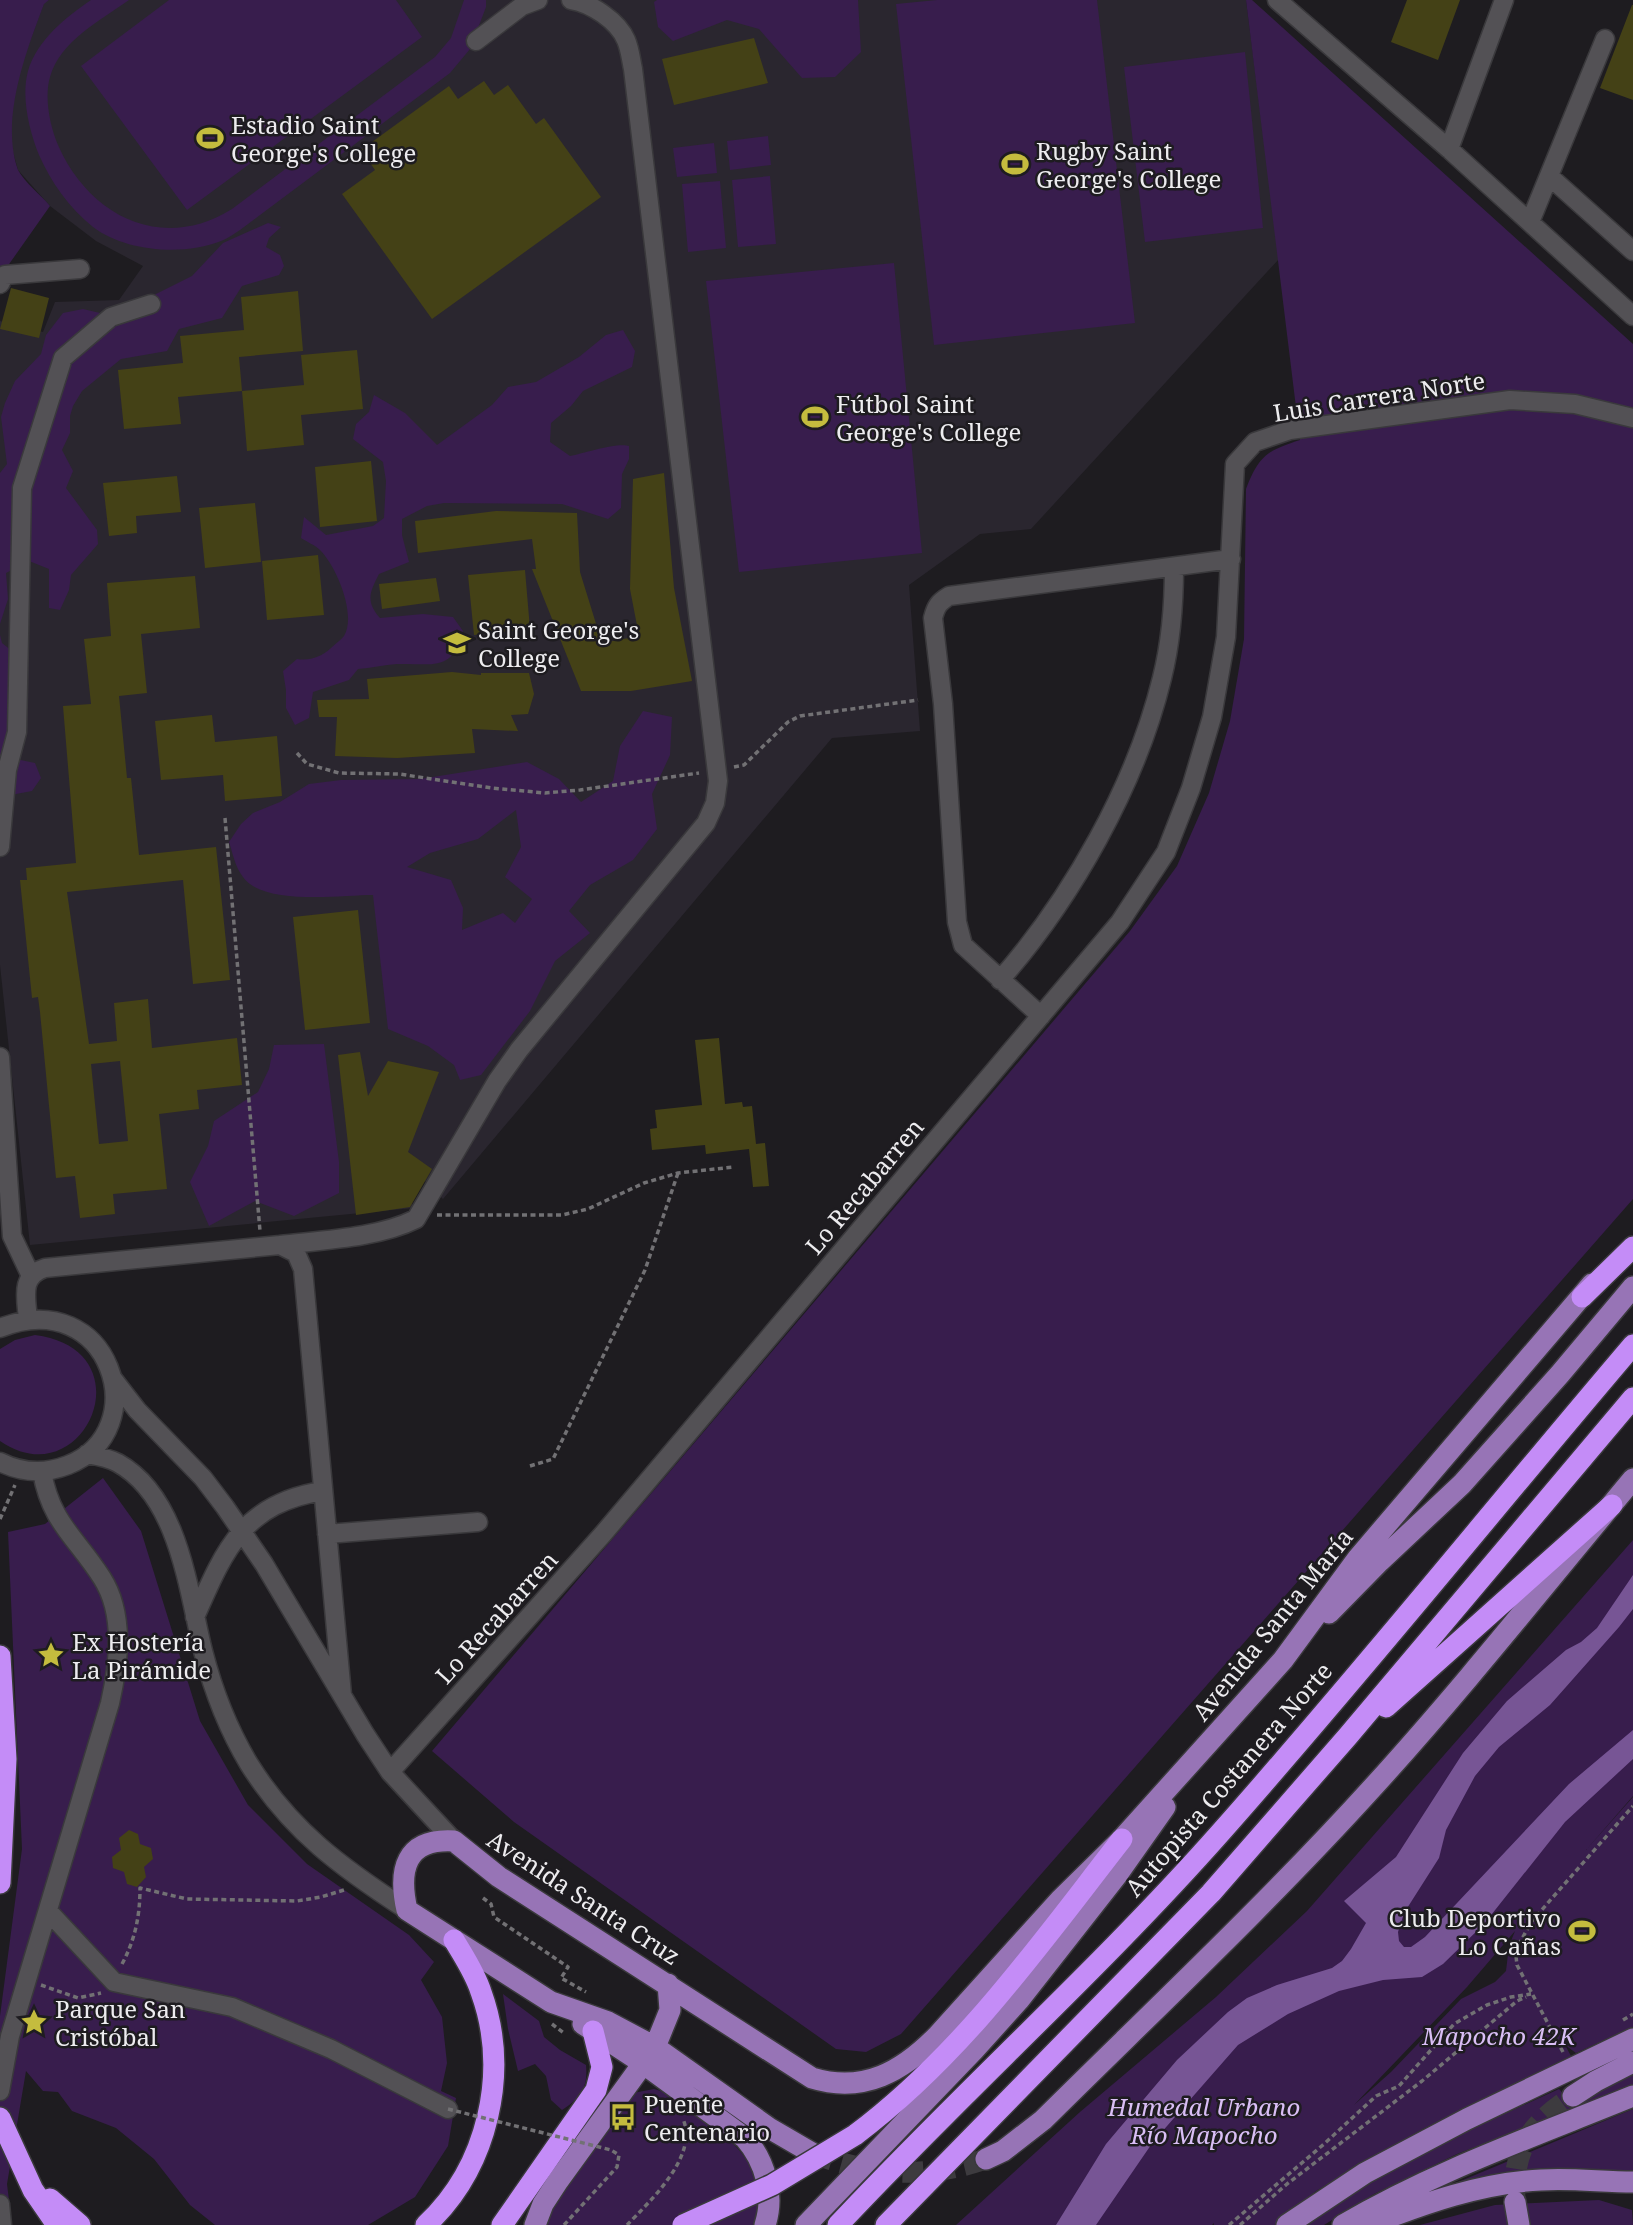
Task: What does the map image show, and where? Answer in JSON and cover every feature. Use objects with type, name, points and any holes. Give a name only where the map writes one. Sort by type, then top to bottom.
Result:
[{"type":"highway","points":[[1582,1297],[1633,1247]]},
{"type":"highway","name":"Autopista Costanera Norte","points":[[838,2225],[920,2137],[1139,1920],[1221,1832],[1633,1345]]},
{"type":"highway","points":[[886,2225],[1211,1893],[1348,1736],[1633,1398]]},
{"type":"highway","points":[[1348,1736],[1414,1683],[1612,1505]]},
{"type":"highway","points":[[0,1656],[6,1791],[0,1883]]},
{"type":"highway","points":[[683,2225],[772,2185],[855,2135],[908,2091],[976,2023],[1022,1969],[1122,1839]]},
{"type":"highway","points":[[426,2225],[447,2202],[472,2161],[482,2138],[492,2090],[494,2066],[489,2017],[473,1971],[454,1940]]},
{"type":"highway","points":[[502,2225],[596,2090],[602,2067],[593,2031]]},
{"type":"highway","points":[[0,2119],[43,2207],[57,2225]]},
{"type":"highway","points":[[901,2225],[951,2159]]},
{"type":"highway","points":[[25,2172],[57,2206],[80,2225]]},
{"type":"main road","name":"Avenida Santa María","points":[[870,2080],[896,2070],[918,2056],[1060,1899],[1122,1839],[1189,1766],[1283,1660],[1358,1558],[1633,1235]]},
{"type":"main road","points":[[1283,1660],[1462,1484],[1633,1287]]},
{"type":"main road","points":[[986,2158],[1003,2151],[1043,2120],[1287,1878],[1410,1745],[1533,1602],[1633,1479]]},
{"type":"main road","points":[[806,2225],[1019,2000],[1146,1836],[1189,1766]]},
{"type":"main road","points":[[454,1841],[428,1844],[408,1860],[402,1876],[407,1910],[454,1940],[549,2011],[649,2056],[813,2153]]},
{"type":"main road","name":"Avenida Santa Cruz","points":[[454,1841],[499,1877],[812,2078],[835,2083],[870,2080]]},
{"type":"main road","points":[[535,2225],[543,2204],[558,2181],[649,2056],[670,2010],[668,1984]]},
{"type":"main road","points":[[549,2011],[608,2022],[737,2131],[751,2146],[761,2163],[769,2203],[765,2225]]},
{"type":"main road","points":[[1287,2225],[1365,2173],[1467,2119],[1633,2039]]},
{"type":"main road","points":[[1573,2096],[1633,2062]]},
{"type":"main road","points":[[1343,2225],[1405,2190],[1456,2166],[1633,2096]]},
{"type":"main road","points":[[1369,2225],[1435,2200],[1499,2185],[1541,2180],[1633,2182]]},
{"type":"main road","points":[[1611,2182],[1633,2193]]},
{"type":"main road","points":[[1515,2202],[1519,2225]]},
{"type":"street","points":[[476,41],[522,6],[538,0]]},
{"type":"street","points":[[0,1328],[28,1318],[26,1292],[31,1276],[34,1271],[45,1268],[271,1246],[384,1231],[416,1219],[497,1081],[519,1050],[706,823],[715,803],[716,771],[633,69],[626,39],[612,23],[596,10],[571,0]]},
{"type":"street","points":[[1277,0],[1449,149],[1633,317]]},
{"type":"street","points":[[1449,149],[1504,0]]},
{"type":"street","points":[[1530,222],[1605,39]]},
{"type":"street","points":[[1549,176],[1633,251]]},
{"type":"street","points":[[0,284],[5,275],[80,269]]},
{"type":"street","points":[[0,847],[7,771],[17,732],[23,488],[63,358],[111,317],[151,304]]},
{"type":"street","name":"Luis Carrera Norte","points":[[1231,559],[1235,464],[1255,442],[1290,430],[1510,400],[1575,404],[1633,418]]},
{"type":"street","points":[[1041,1016],[963,945],[957,922],[943,704],[933,618],[935,609],[939,602],[949,596],[1231,559]]},
{"type":"street","name":"Lo Recabarren","points":[[390,1772],[603,1534],[1120,922],[1166,852],[1191,788],[1212,717],[1226,637],[1231,559]]},
{"type":"street","points":[[1000,980],[1029,946],[1067,893],[1115,804],[1143,740],[1163,677],[1172,621],[1174,568]]},
{"type":"street","points":[[0,1057],[12,1236],[31,1276]]},
{"type":"street","points":[[271,1246],[296,1253],[303,1269],[342,1695]]},
{"type":"street","name":"Avenida Santa Cruz","points":[[28,1318],[51,1319],[73,1326],[91,1340],[105,1358],[113,1379],[136,1410],[203,1478],[242,1530],[390,1772],[454,1841]]},
{"type":"street","points":[[0,1462],[21,1470],[42,1472],[73,1463],[87,1454],[108,1427],[114,1404],[113,1379]]},
{"type":"street","points":[[87,1454],[116,1462],[125,1468],[142,1484],[170,1524],[181,1554],[219,1703],[249,1763],[267,1789],[287,1816],[327,1856],[407,1910]]},
{"type":"street","points":[[0,2091],[10,2036],[117,1673],[118,1646],[114,1605],[103,1579],[58,1520],[45,1490],[42,1472]]},
{"type":"street","points":[[195,1617],[219,1561],[242,1530],[272,1506],[298,1495],[323,1491]]},
{"type":"street","points":[[327,1534],[478,1522]]},
{"type":"street","points":[[48,1911],[114,1982],[232,2007],[331,2049],[448,2109]]},
{"type":"street","points":[[0,2204],[2,2225]]},
{"type":"path","points":[[297,753],[307,764],[339,773],[399,774],[545,793],[744,765],[788,722],[800,716],[918,701]]},
{"type":"path","points":[[225,818],[271,1246]]},
{"type":"path","points":[[445,1215],[562,1215],[588,1209],[644,1183],[678,1173],[734,1167]]},
{"type":"path","points":[[530,1466],[553,1459],[645,1270],[678,1173]]},
{"type":"path","points":[[0,1519],[21,1470]]},
{"type":"path","points":[[1565,2057],[1517,1965],[1516,1955],[1521,1939],[1532,1921],[1633,1806]]},
{"type":"path","points":[[132,1946],[140,1911],[140,1888],[187,1899],[297,1901],[344,1890]]},
{"type":"path","points":[[483,1898],[491,1904],[494,1917],[568,1967],[561,1978],[596,1997]]},
{"type":"path","points":[[27,1979],[78,1998],[109,1991]]},
{"type":"path","points":[[1229,2225],[1376,2096],[1399,2086],[1454,2024],[1487,2005],[1531,1994]]},
{"type":"path","points":[[1240,2225],[1287,2184],[1422,2081],[1517,2001],[1531,1994]]},
{"type":"path","points":[[549,2011],[568,2036]]},
{"type":"path","points":[[448,2109],[611,2150],[619,2155],[617,2167],[564,2225]]},
{"type":"path","points":[[627,2225],[663,2186],[682,2153],[687,2132],[679,2113]]},
{"type":"shaded area","name":"Saint George's College","points":[[49,0],[1246,0],[1279,259],[1031,529],[980,534],[909,585],[920,731],[832,738],[443,1199],[407,1163],[413,1208],[30,1245],[0,965],[0,321],[43,332],[55,302],[119,300],[143,266],[96,241],[50,206],[18,170],[9,138],[12,90],[44,3]]},
{"type":"shaded area","points":[[1633,1575],[1633,1609],[1619,1627],[1550,1705],[1499,1747],[1475,1776],[1446,1830],[1439,1858],[1404,1913],[1398,1932],[1399,1941],[1404,1947],[1411,1947],[1425,1937],[1569,1784],[1633,1730],[1633,1759],[1565,1822],[1484,1924],[1443,1964],[1422,1977],[1383,1980],[1339,1991],[1288,2014],[1238,2045],[1153,2142],[1096,2225],[1056,2225],[1106,2144],[1177,2060],[1228,2012],[1247,1998],[1277,1985],[1332,1968],[1342,1961],[1366,1923],[1344,1901],[1396,1857],[1463,1753],[1507,1701],[1566,1650],[1581,1642],[1597,1628]]},
{"type":"green space","points":[[0,0],[49,0],[44,4],[23,64],[12,129],[18,170],[50,206],[0,277]]},
{"type":"green space","points":[[91,0],[129,0],[83,32],[55,64],[48,85],[48,103],[50,121],[58,145],[88,191],[108,208],[130,220],[154,227],[180,228],[206,222],[232,209],[435,57],[451,38],[464,0],[486,0],[486,7],[470,49],[450,73],[233,235],[206,246],[173,250],[122,242],[93,227],[76,212],[55,185],[35,145],[25,92],[32,60],[45,39]]},
{"type":"green space","name":"Estadio Saint George's College","points":[[169,0],[396,0],[422,37],[187,210],[81,66]]},
{"type":"green space","points":[[858,0],[861,52],[835,77],[802,78],[759,29],[727,20],[673,41],[658,27],[654,2]]},
{"type":"green space","name":"Rugby Saint George's College","points":[[937,0],[1097,0],[1135,323],[934,345],[896,4]]},
{"type":"green space","points":[[1246,0],[1252,0],[1633,344],[1633,1199],[901,2034],[866,2052],[836,2049],[514,1822],[432,1751],[1130,931],[1177,866],[1209,793],[1230,721],[1244,639],[1246,489],[1255,469],[1265,456],[1300,440]]},
{"type":"green space","points":[[1245,52],[1263,228],[1145,242],[1124,67]]},
{"type":"green space","points":[[768,136],[771,165],[730,170],[727,141]]},
{"type":"green space","points":[[714,143],[717,173],[677,177],[673,148]]},
{"type":"green space","points":[[770,176],[776,244],[738,247],[732,180]]},
{"type":"green space","points":[[720,181],[726,248],[688,252],[682,184]]},
{"type":"green space","points":[[268,223],[281,227],[269,238],[266,247],[280,255],[284,266],[279,275],[242,286],[222,318],[179,329],[167,351],[121,359],[82,391],[73,406],[70,433],[62,450],[73,471],[66,488],[97,530],[98,544],[71,575],[69,590],[60,610],[49,608],[49,569],[29,561],[6,573],[8,599],[0,624],[0,473],[7,464],[1,417],[15,381],[41,354],[46,335],[63,313],[83,309],[100,313],[117,311],[148,298],[192,276],[223,243]]},
{"type":"green space","name":"Fútbol Saint George's College","points":[[894,263],[922,553],[739,572],[706,281]]},
{"type":"green space","points":[[623,330],[635,351],[632,367],[583,391],[571,406],[551,423],[550,442],[570,456],[609,447],[629,446],[629,459],[622,474],[621,508],[608,519],[562,504],[444,503],[427,506],[402,519],[402,535],[409,562],[379,574],[371,591],[372,606],[380,618],[423,614],[453,617],[463,631],[459,644],[447,660],[439,663],[397,664],[358,669],[349,680],[313,692],[309,718],[295,725],[286,708],[283,671],[297,659],[315,658],[331,648],[344,636],[348,616],[343,591],[326,557],[301,538],[304,517],[326,535],[373,526],[384,518],[386,481],[383,462],[353,439],[356,424],[369,412],[374,395],[405,413],[437,445],[492,405],[508,387],[536,382],[579,357],[606,335]]},
{"type":"green space","points":[[0,635],[2,643],[12,651],[11,758],[35,763],[41,778],[32,791],[0,797]]},
{"type":"green space","points":[[643,711],[672,717],[670,755],[652,794],[657,829],[633,860],[590,885],[569,911],[590,933],[555,961],[530,1011],[481,1075],[460,1080],[454,1065],[428,1046],[388,1029],[373,895],[304,897],[267,892],[253,886],[243,877],[229,842],[241,824],[253,813],[280,802],[309,784],[341,780],[420,779],[527,762],[559,779],[581,802],[613,781],[620,746]],"holes":[[[516,810],[521,847],[505,877],[532,899],[515,923],[503,913],[462,930],[463,908],[451,880],[407,867],[430,853],[478,839]]]},
{"type":"green space","points":[[324,1044],[339,1162],[339,1193],[294,1216],[255,1201],[209,1226],[190,1182],[208,1146],[214,1121],[258,1092],[269,1069],[274,1045]]},
{"type":"green space","points":[[35,1335],[70,1346],[89,1366],[96,1390],[92,1415],[78,1437],[57,1451],[30,1454],[0,1441],[0,1349],[15,1340]]},
{"type":"green space","points":[[103,1478],[141,1531],[200,1721],[248,1805],[307,1864],[409,1935],[434,1962],[421,1980],[442,2017],[447,2063],[441,2091],[456,2098],[448,2146],[415,2197],[368,2225],[215,2225],[190,2205],[154,2159],[116,2128],[72,2111],[58,2092],[43,2091],[26,2071],[7,2184],[12,2225],[0,2225],[0,2016],[22,1849],[8,1532],[45,1524]]},
{"type":"green space","name":"Humedal Urbano Río Mapocho","points":[[1633,1540],[1633,1796],[1586,1850],[1633,1797],[1633,2027],[1576,2053],[1565,2045],[1571,2056],[1423,2129],[1316,2191],[1275,2225],[956,2225],[1080,2112],[1216,1997],[1307,1911]],"holes":[[[1515,1931],[1509,1946],[1506,1971],[1495,1982],[1461,1999],[1391,2072],[1354,2105],[1467,1987]]]},
{"type":"green space","points":[[503,1994],[539,2021],[544,2037],[586,2065],[586,2080],[582,2092],[562,2110],[551,2100],[546,2076],[535,2064],[518,2071]]},
{"type":"green space","points":[[1633,2072],[1633,2086],[1457,2154],[1374,2194],[1324,2225],[1304,2225],[1394,2168],[1467,2131],[1559,2089],[1573,2105]]},
{"type":"green space","points":[[654,2089],[671,2096],[710,2125],[737,2147],[747,2160],[759,2189],[759,2206],[754,2225],[545,2225],[559,2197],[633,2093]]},
{"type":"green space","points":[[1633,2109],[1633,2172],[1427,2195]]},
{"type":"green space","points":[[1599,2200],[1632,2210],[1633,2225],[1420,2225],[1495,2205]]},
{"type":"building","points":[[1407,0],[1460,0],[1438,60],[1391,42]]},
{"type":"building","points":[[1633,5],[1633,100],[1600,88]]},
{"type":"building","points":[[754,38],[768,83],[674,105],[662,59]]},
{"type":"building","points":[[484,81],[494,95],[508,85],[536,124],[544,118],[601,197],[432,319],[342,194],[375,170],[361,150],[449,86],[458,99]]},
{"type":"building","points":[[11,288],[49,298],[39,338],[0,329]]},
{"type":"building","points":[[298,291],[303,351],[239,357],[242,391],[178,397],[181,424],[124,429],[118,370],[183,363],[180,336],[244,330],[241,297]]},
{"type":"building","points":[[357,350],[363,409],[301,415],[304,445],[247,451],[242,391],[304,385],[301,355]]},
{"type":"building","points":[[371,461],[377,521],[320,527],[315,467]]},
{"type":"building","points":[[664,473],[674,588],[692,681],[631,691],[581,691],[532,569],[536,569],[532,539],[418,553],[415,521],[496,511],[577,513],[580,572],[602,643],[639,636],[630,589],[633,479]]},
{"type":"building","points":[[177,476],[181,512],[136,516],[137,533],[109,536],[103,483]]},
{"type":"building","points":[[255,503],[261,562],[205,568],[199,508]]},
{"type":"building","points":[[318,555],[324,615],[267,620],[262,561]]},
{"type":"building","points":[[525,570],[530,629],[474,635],[468,575]]},
{"type":"building","points":[[195,576],[200,628],[141,634],[147,693],[119,696],[127,778],[131,778],[139,855],[216,847],[230,980],[193,984],[183,880],[67,892],[89,1044],[117,1041],[114,1003],[148,999],[152,1048],[237,1038],[242,1085],[197,1090],[199,1109],[159,1114],[167,1189],[113,1194],[115,1214],[80,1218],[75,1176],[56,1178],[40,1012],[38,997],[32,998],[20,880],[27,880],[26,868],[76,863],[63,706],[91,704],[84,639],[111,636],[107,583]],"holes":[[[120,1061],[128,1141],[99,1144],[91,1064]]]},
{"type":"building","points":[[436,578],[440,601],[382,609],[379,584]]},
{"type":"building","points":[[452,672],[481,675],[529,673],[534,694],[528,714],[511,715],[518,731],[472,729],[475,753],[397,758],[335,756],[337,717],[319,717],[317,700],[369,699],[367,679]]},
{"type":"building","points":[[212,715],[215,742],[277,736],[282,796],[225,801],[223,775],[161,780],[155,721]]},
{"type":"building","points":[[358,910],[370,1023],[305,1030],[293,917]]},
{"type":"building","points":[[719,1038],[725,1104],[742,1102],[743,1107],[752,1106],[756,1144],[765,1143],[769,1186],[753,1187],[749,1149],[706,1154],[705,1145],[652,1150],[650,1129],[657,1128],[655,1110],[702,1105],[695,1040]]},
{"type":"building","points":[[360,1052],[368,1096],[388,1061],[439,1072],[408,1152],[432,1169],[410,1207],[356,1215],[338,1055]]},
{"type":"building","points":[[129,1830],[138,1834],[140,1844],[151,1848],[153,1859],[144,1867],[146,1877],[137,1887],[127,1884],[124,1872],[113,1868],[112,1857],[121,1850],[119,1838]]},
{"type":"tunnel","points":[[1515,2200],[1517,2166],[1527,2139],[1546,2117],[1573,2096]]},
{"type":"tunnel","points":[[812,2153],[856,2166],[899,2172],[942,2170],[986,2159]]},
{"type":"place","name":"Estadio Saint George's College","points":[[210,138]]},
{"type":"place","name":"Rugby Saint George's College","points":[[1015,164]]},
{"type":"place","name":"Fútbol Saint George's College","points":[[815,417]]},
{"type":"place","name":"Saint George's College","points":[[457,643]]},
{"type":"place","name":"Ex Hostería La Pirámide","points":[[51,1655]]},
{"type":"place","name":"Club Deportivo Lo Cañas","points":[[1582,1931]]},
{"type":"place","name":"Parque San Cristóbal","points":[[34,2022]]},
{"type":"place","name":"Puente Centenario","points":[[623,2117]]},
{"type":"park label","name":"Mapocho 42K","points":[[1499,2035]]}]
